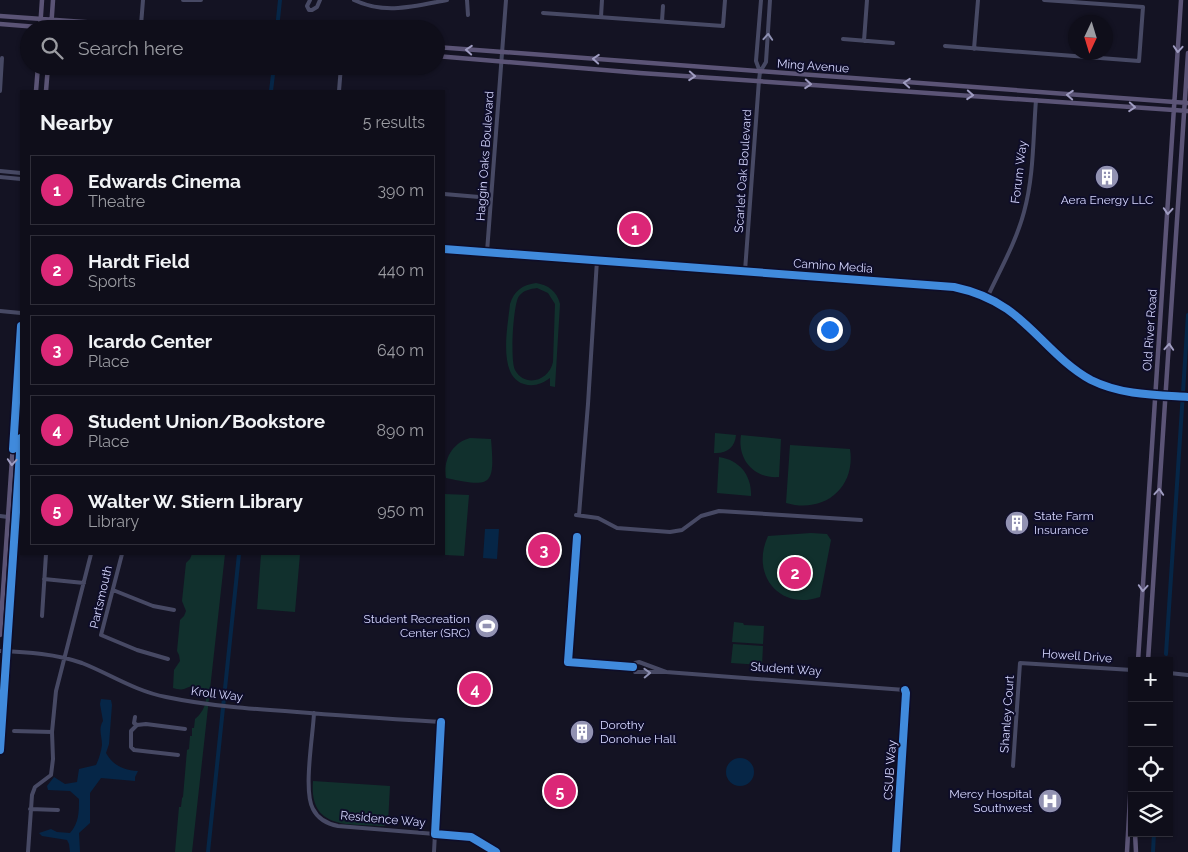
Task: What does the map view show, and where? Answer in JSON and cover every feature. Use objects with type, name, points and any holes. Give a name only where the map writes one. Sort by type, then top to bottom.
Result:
[{"type":"main road","points":[[41,19],[42,0]]},
{"type":"main road","points":[[0,16],[52,20],[53,0]]},
{"type":"main road","name":"Old River Road","points":[[1138,657],[1181,0]]},
{"type":"main road","points":[[0,24],[20,26]]},
{"type":"main road","name":"Ming Avenue","points":[[445,48],[1187,102]]},
{"type":"main road","name":"Old River Road","points":[[1148,657],[1165,396],[1187,111],[1188,53]]},
{"type":"main road","name":"Ming Avenue","points":[[445,57],[1187,111]]},
{"type":"main road","points":[[36,90],[37,75]]},
{"type":"main road","points":[[46,90],[47,75]]},
{"type":"main road","points":[[0,635],[20,341]]},
{"type":"main road","points":[[0,750],[20,453]]},
{"type":"main road","points":[[1127,852],[1130,792]]},
{"type":"main road","points":[[1135,837],[1136,852]]},
{"type":"street","points":[[141,20],[143,0]]},
{"type":"street","points":[[183,0],[200,0]]},
{"type":"street","points":[[310,0],[307,6],[309,10],[317,7],[320,0]]},
{"type":"street","points":[[354,0],[374,7],[393,9],[447,0]]},
{"type":"street","points":[[467,0],[468,15]]},
{"type":"street","name":"Haggin Oaks Boulevard","points":[[487,252],[506,0]]},
{"type":"street","points":[[601,17],[602,0]]},
{"type":"street","points":[[543,13],[723,26],[725,0]]},
{"type":"street","name":"Scarlet Oak Boulevard","points":[[760,0],[756,61],[760,72]]},
{"type":"street","name":"Scarlet Oak Boulevard","points":[[745,271],[759,80],[760,72],[766,62],[770,0]]},
{"type":"street","points":[[864,40],[867,0]]},
{"type":"street","points":[[974,48],[978,0]]},
{"type":"street","points":[[945,46],[1139,61],[1143,7],[1044,0]]},
{"type":"street","points":[[662,21],[663,6]]},
{"type":"street","points":[[844,39],[893,43]]},
{"type":"street","points":[[0,91],[2,58]]},
{"type":"street","points":[[339,90],[340,75]]},
{"type":"street","name":"Forum Way","points":[[987,298],[1015,238],[1024,213],[1029,187],[1036,100]]},
{"type":"street","points":[[0,172],[20,173]]},
{"type":"street","points":[[0,178],[20,179]]},
{"type":"street","points":[[445,194],[491,198]]},
{"type":"street","name":"Camino Media","points":[[445,249],[945,286],[966,290],[987,298],[1015,315],[1064,361],[1090,379],[1121,391],[1188,398]]},
{"type":"street","points":[[597,260],[589,396],[577,515],[598,518],[617,528],[670,532],[682,530],[701,516],[719,511],[861,520]]},
{"type":"street","points":[[0,311],[20,313]]},
{"type":"street","points":[[0,516],[8,517]]},
{"type":"street","points":[[42,616],[46,555]]},
{"type":"street","points":[[28,852],[32,795],[35,787],[50,775],[53,759],[52,732],[56,691],[91,555]]},
{"type":"street","name":"Partsmouth","points":[[122,555],[101,635],[168,660]]},
{"type":"street","points":[[44,580],[84,583]]},
{"type":"street","points":[[112,590],[153,606],[174,610]]},
{"type":"street","name":"Kroll Way","points":[[0,650],[40,653],[65,658],[87,665],[130,686],[153,694],[190,702],[441,722],[434,834]]},
{"type":"street","name":"Student Way","points":[[666,672],[639,662],[635,663],[633,667],[637,673],[666,672],[905,690]]},
{"type":"street","name":"Howell Drive","points":[[1020,663],[1128,670]]},
{"type":"street","name":"Shanley Court","points":[[1013,766],[1020,663]]},
{"type":"street","points":[[1173,674],[1188,676]]},
{"type":"street","name":"CSUB Way","points":[[896,852],[905,690]]},
{"type":"street","name":"Residence Way","points":[[314,713],[309,792],[312,806],[318,816],[338,826],[434,834]]},
{"type":"street","points":[[134,717],[136,725]]},
{"type":"street","points":[[178,755],[134,750],[131,747],[131,731],[136,725],[146,724],[185,729]]},
{"type":"street","points":[[14,731],[52,732]]},
{"type":"street","points":[[30,809],[58,810]]},
{"type":"street","points":[[434,834],[434,852]]},
{"type":"green space","points":[[531,284],[540,284],[551,289],[557,296],[560,304],[555,387],[550,386],[550,378],[537,384],[524,384],[516,379],[510,371],[507,361],[506,337],[510,304],[516,292]],"holes":[[[537,288],[548,293],[555,304],[553,362],[551,369],[542,378],[536,380],[525,379],[519,376],[513,365],[512,345],[517,301],[519,296],[530,289]]]},
{"type":"green space","points":[[715,433],[736,435],[730,449],[714,453]]},
{"type":"green space","points":[[741,435],[781,439],[779,477],[762,475],[749,466],[742,452],[740,444]]},
{"type":"green space","points":[[470,438],[491,439],[491,475],[487,480],[473,483],[446,478],[445,471],[450,453],[458,444]]},
{"type":"green space","points":[[790,445],[850,449],[851,463],[848,475],[834,495],[825,501],[813,505],[786,503]]},
{"type":"green space","points":[[719,457],[739,465],[747,476],[751,496],[717,493]]},
{"type":"green space","points":[[445,494],[469,495],[464,556],[445,555]]},
{"type":"green space","points":[[811,533],[827,534],[831,540],[820,597],[806,600],[792,599],[781,594],[772,586],[766,576],[763,564],[763,550],[768,536]]},
{"type":"green space","points":[[192,555],[225,555],[192,852],[175,852],[179,807],[181,807],[183,797],[187,750],[189,749],[190,736],[192,736],[195,719],[206,702],[205,693],[194,686],[184,689],[173,688],[174,670],[180,661],[177,651],[180,620],[186,611],[182,601],[186,563]]},
{"type":"green space","points":[[261,555],[300,555],[295,612],[257,609]]},
{"type":"green space","points":[[734,622],[743,623],[744,625],[764,626],[763,644],[732,642]]},
{"type":"green space","points":[[733,644],[763,646],[762,665],[731,663]]},
{"type":"green space","points":[[313,781],[390,786],[388,823],[384,826],[344,824],[324,816],[317,808],[313,797]]},
{"type":"water","points":[[485,529],[499,529],[497,559],[483,558]]},
{"type":"water","points":[[101,699],[111,700],[112,705],[109,744],[106,753],[119,766],[128,770],[138,771],[135,781],[101,778],[90,793],[90,823],[79,833],[80,852],[70,852],[67,840],[42,836],[39,833],[51,829],[57,832],[70,833],[77,821],[79,799],[70,791],[48,790],[47,786],[54,777],[65,784],[77,782],[79,769],[96,765],[102,745],[100,730],[103,721]]},
{"type":"water","points":[[740,758],[750,762],[754,772],[750,782],[740,786],[730,782],[726,772],[730,762]]},
{"type":"waterway","points":[[278,20],[280,0]]},
{"type":"waterway","points":[[271,90],[273,75]]},
{"type":"waterway","points":[[1166,654],[1188,315]]},
{"type":"waterway","points":[[208,852],[239,555]]},
{"type":"waterway","points":[[1153,852],[1154,837]]},
{"type":"cycle path","points":[[445,249],[954,287],[982,295],[1007,309],[1068,364],[1091,380],[1114,389],[1151,395],[1188,397]]},
{"type":"cycle path","points":[[13,449],[20,341]]},
{"type":"cycle path","points":[[0,750],[20,453]]},
{"type":"cycle path","points":[[577,537],[568,662],[633,667]]},
{"type":"cycle path","points":[[896,852],[905,690]]},
{"type":"cycle path","points":[[441,722],[435,834],[471,837],[496,852]]},
{"type":"place","name":"Aera Energy LLC","points":[[1107,177]]},
{"type":"place","name":"Edwards Cinema","points":[[635,229]]},
{"type":"place","name":"State Farm Insurance","points":[[1017,523]]},
{"type":"place","name":"Icardo Center","points":[[544,550]]},
{"type":"place","name":"Hardt Field","points":[[795,573]]},
{"type":"place","name":"Student Recreation Center (SRC)","points":[[487,626]]},
{"type":"place","name":"Student Union/Bookstore","points":[[475,689]]},
{"type":"place","name":"Dorothy Donohue Hall","points":[[582,732]]},
{"type":"place","name":"Walter W. Stiern Library","points":[[560,791]]},
{"type":"place","name":"Mercy Hospital Southwest","points":[[1050,801]]}]
